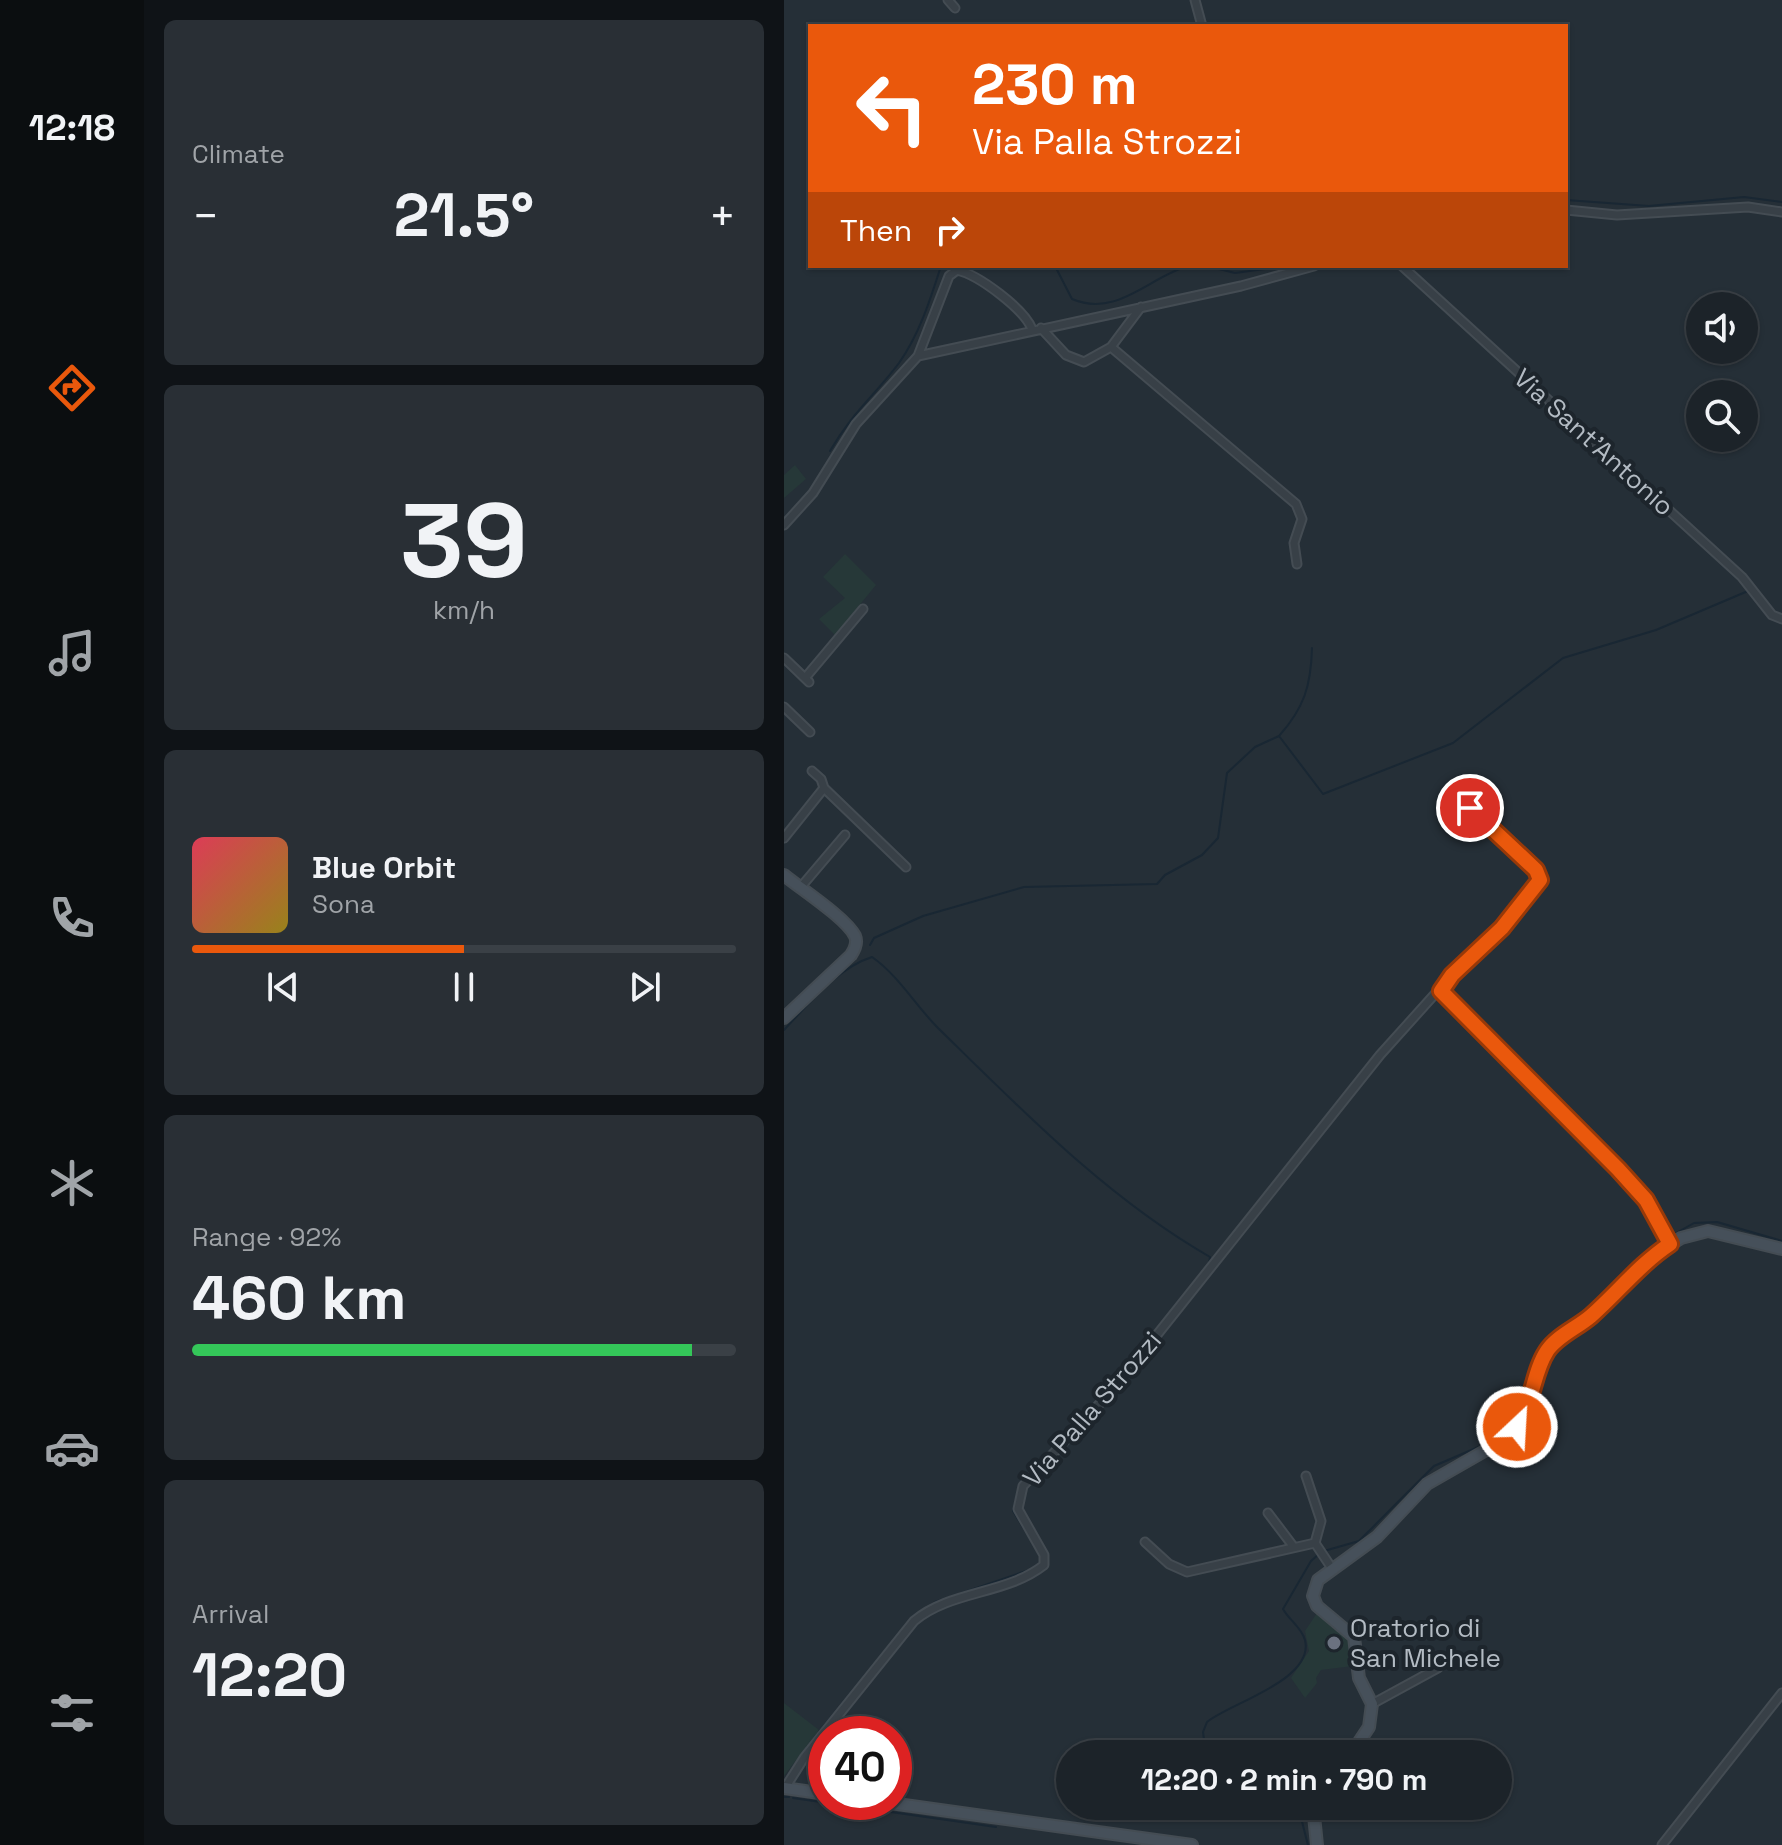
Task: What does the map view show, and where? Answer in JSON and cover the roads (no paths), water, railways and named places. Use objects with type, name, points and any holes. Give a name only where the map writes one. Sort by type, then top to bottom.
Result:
[{"type":"street","points":[[948,0],[955,8]]},
{"type":"street","points":[[1195,0],[1201,24]]},
{"type":"street","points":[[1568,210],[1617,215],[1748,207],[1782,212]]},
{"type":"street","points":[[918,356],[1306,268]]},
{"type":"street","name":"Via Sant'Antonio","points":[[1404,268],[1742,577],[1772,615],[1782,619]]},
{"type":"street","points":[[784,525],[813,493],[856,424],[918,356],[949,276],[957,270],[1000,295],[1027,320],[1032,329]]},
{"type":"street","points":[[1041,328],[1075,360],[1092,360],[1111,347],[1141,307]]},
{"type":"street","points":[[1111,347],[1296,504],[1302,519],[1294,543],[1297,564]]},
{"type":"street","points":[[784,658],[807,680],[863,609]]},
{"type":"street","points":[[784,707],[810,732]]},
{"type":"street","points":[[812,771],[821,779],[824,788],[906,867]]},
{"type":"street","points":[[784,838],[824,788]]},
{"type":"street","name":"Via Palla Strozzi","points":[[785,1788],[804,1758],[921,1615],[950,1600],[995,1588],[1044,1565],[1044,1555],[1018,1509],[1021,1490],[1117,1385],[1380,1055],[1441,991],[1452,975],[1502,928],[1540,880],[1536,870],[1470,808]]},
{"type":"street","points":[[800,888],[845,835]]},
{"type":"street","points":[[784,875],[852,933],[856,948],[784,1018]]},
{"type":"street","points":[[1441,991],[1646,1200],[1667,1238]]},
{"type":"street","points":[[1360,1740],[1369,1727],[1372,1704],[1359,1678],[1354,1637],[1317,1606],[1313,1596],[1318,1580],[1331,1567],[1377,1537],[1441,1473],[1509,1437],[1529,1406],[1541,1362],[1550,1347],[1589,1318],[1667,1238],[1708,1231],[1782,1249]]},
{"type":"street","points":[[1306,1476],[1321,1521],[1317,1545],[1331,1567]]},
{"type":"street","points":[[1268,1513],[1293,1546]]},
{"type":"street","points":[[1145,1542],[1169,1564],[1187,1572],[1293,1546],[1317,1545]]},
{"type":"street","points":[[1372,1704],[1438,1668]]},
{"type":"street","points":[[1662,1845],[1782,1693]]},
{"type":"street","points":[[785,1788],[808,1791]]},
{"type":"street","points":[[912,1805],[1010,1815],[1192,1845]]},
{"type":"street","points":[[1314,1820],[1317,1845]]},
{"type":"waterway","points":[[1568,200],[1649,206],[1744,197],[1782,202]]},
{"type":"waterway","points":[[830,451],[846,426],[906,352],[924,316],[940,268]]},
{"type":"waterway","points":[[1056,268],[1072,299],[1088,303],[1118,300],[1182,268]]},
{"type":"waterway","points":[[1215,268],[1235,273],[1272,268]]},
{"type":"waterway","points":[[870,945],[874,938],[923,916],[1024,887],[1157,884],[1165,875],[1202,855],[1218,838],[1227,773],[1255,747],[1279,736],[1323,794],[1453,743],[1563,658],[1656,630],[1748,591]]},
{"type":"waterway","points":[[1279,736],[1295,716],[1304,696],[1312,648]]},
{"type":"waterway","points":[[784,1030],[835,978],[872,957],[938,1028],[1067,1152],[1136,1208],[1210,1257],[1209,1264]]},
{"type":"waterway","points":[[1324,1551],[1359,1541],[1434,1466],[1490,1442],[1507,1430],[1528,1389],[1535,1356],[1542,1345],[1588,1311],[1653,1246],[1694,1223],[1717,1222],[1782,1241]]},
{"type":"waterway","points":[[1122,1373],[1198,1278]]},
{"type":"waterway","points":[[1019,1488],[1013,1511],[1039,1553]]},
{"type":"waterway","points":[[1204,1740],[1207,1722],[1268,1689],[1297,1667],[1305,1654],[1305,1640],[1283,1609],[1311,1561],[1319,1554]]},
{"type":"waterway","points":[[914,1617],[935,1602],[1029,1570]]},
{"type":"waterway","points":[[832,1716],[909,1621]]},
{"type":"waterway","points":[[784,1797],[789,1797]]},
{"type":"waterway","points":[[793,1798],[996,1827]]},
{"type":"waterway","points":[[1302,1820],[1308,1845]]},
{"type":"place","name":"Oratorio di San Michele","points":[[1334,1643]]}]
